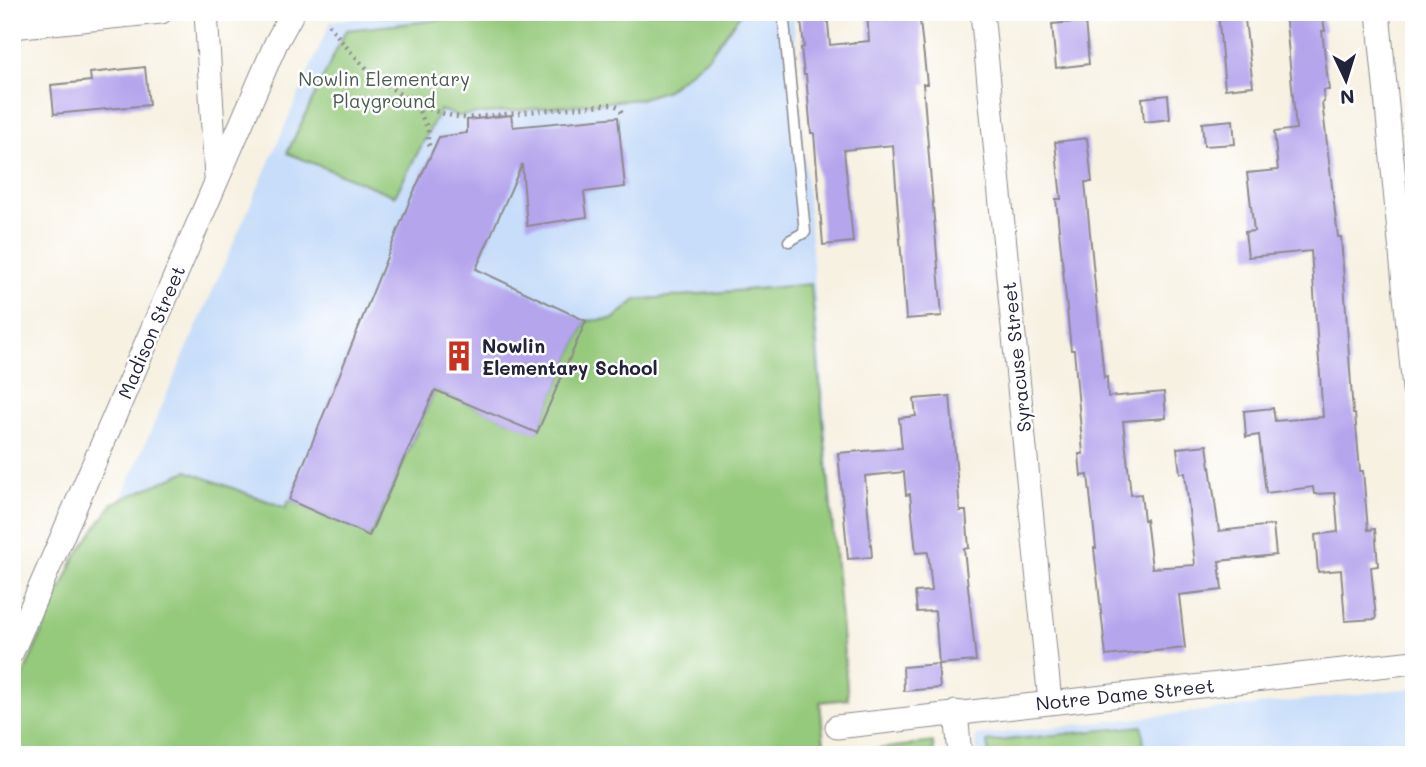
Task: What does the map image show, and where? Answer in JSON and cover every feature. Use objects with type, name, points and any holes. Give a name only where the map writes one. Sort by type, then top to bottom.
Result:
[{"type":"street","points":[[12,27],[161,12]]},
{"type":"street","points":[[206,12],[217,180]]},
{"type":"street","name":"Madison Street","points":[[12,652],[276,43],[292,12]]},
{"type":"street","name":"Syracuse Street","points":[[982,12],[1050,702]]},
{"type":"street","points":[[1378,12],[1414,389]]},
{"type":"street","name":"Notre Dame Street","points":[[837,727],[1414,662]]},
{"type":"street","points":[[956,712],[960,755]]},
{"type":"lane","points":[[783,12],[805,232],[789,241]]},
{"type":"path","points":[[329,24],[374,74],[415,104],[443,115],[465,118],[612,104],[618,107],[624,116]]},
{"type":"path","points":[[415,104],[428,129],[428,143],[433,150]]},
{"type":"shaded area","points":[[421,12],[793,12],[842,628],[113,517],[331,21]]},
{"type":"shaded area","points":[[1414,688],[1414,755],[977,755],[975,736]]},
{"type":"green space","name":"Nowlin Elementary Playground","points":[[516,12],[742,12],[708,57],[667,90],[640,99],[457,116],[440,110],[395,196],[287,153],[346,30]]},
{"type":"green space","points":[[811,284],[848,699],[820,702],[825,755],[12,755],[12,701],[74,559],[113,503],[187,471],[286,508],[289,500],[371,536],[435,390],[537,432],[586,321],[613,319],[636,300]]},
{"type":"green space","points":[[1142,726],[1145,755],[989,755],[987,742]]},
{"type":"green space","points":[[933,742],[934,755],[831,755]]},
{"type":"building","points":[[800,12],[827,12],[830,45],[869,41],[867,12],[919,12],[927,84],[923,84],[942,316],[906,319],[893,145],[844,150],[853,242],[823,245],[814,133],[811,133],[801,48],[804,47]]},
{"type":"building","points":[[1218,12],[1244,12],[1253,86],[1225,89]]},
{"type":"building","points":[[1285,12],[1322,12],[1325,31],[1322,31],[1329,90],[1323,90],[1322,102],[1338,237],[1341,237],[1353,414],[1360,471],[1363,471],[1368,530],[1375,529],[1378,566],[1371,567],[1376,619],[1345,621],[1341,570],[1318,572],[1315,535],[1338,532],[1335,493],[1314,494],[1313,487],[1266,493],[1259,435],[1246,437],[1244,411],[1273,408],[1275,421],[1323,417],[1311,251],[1248,257],[1245,232],[1254,231],[1247,173],[1278,170],[1274,132],[1296,129]]},
{"type":"building","points":[[1085,21],[1089,64],[1056,68],[1052,24]]},
{"type":"building","points":[[145,67],[149,105],[54,114],[51,85],[91,81],[90,73]]},
{"type":"building","points":[[1168,95],[1170,119],[1144,122],[1142,98]]},
{"type":"building","name":"Nowlin Elementary School","points":[[511,115],[513,127],[618,117],[625,187],[584,192],[587,217],[527,226],[522,164],[476,269],[586,321],[537,433],[435,390],[369,536],[289,500],[410,200],[439,137],[467,133],[467,120]]},
{"type":"building","points":[[1233,120],[1235,144],[1204,146],[1202,123]]},
{"type":"building","points":[[1087,138],[1092,182],[1085,182],[1108,397],[1164,392],[1166,418],[1123,421],[1131,495],[1141,494],[1152,568],[1195,565],[1185,473],[1180,473],[1177,448],[1207,445],[1219,531],[1273,525],[1276,555],[1219,561],[1222,590],[1179,595],[1185,648],[1106,656],[1088,475],[1081,476],[1079,454],[1083,454],[1074,350],[1071,350],[1056,199],[1061,199],[1055,142]]},
{"type":"building","points":[[950,396],[960,511],[966,511],[969,548],[964,549],[976,661],[939,664],[935,611],[917,612],[915,592],[932,591],[928,552],[916,553],[910,494],[906,495],[904,472],[865,476],[872,557],[848,559],[838,453],[902,448],[899,418],[916,416],[914,399]]},
{"type":"building","points":[[938,664],[940,688],[904,691],[903,667]]},
{"type":"place","name":"Nowlin Elementary School","points":[[459,356]]}]
